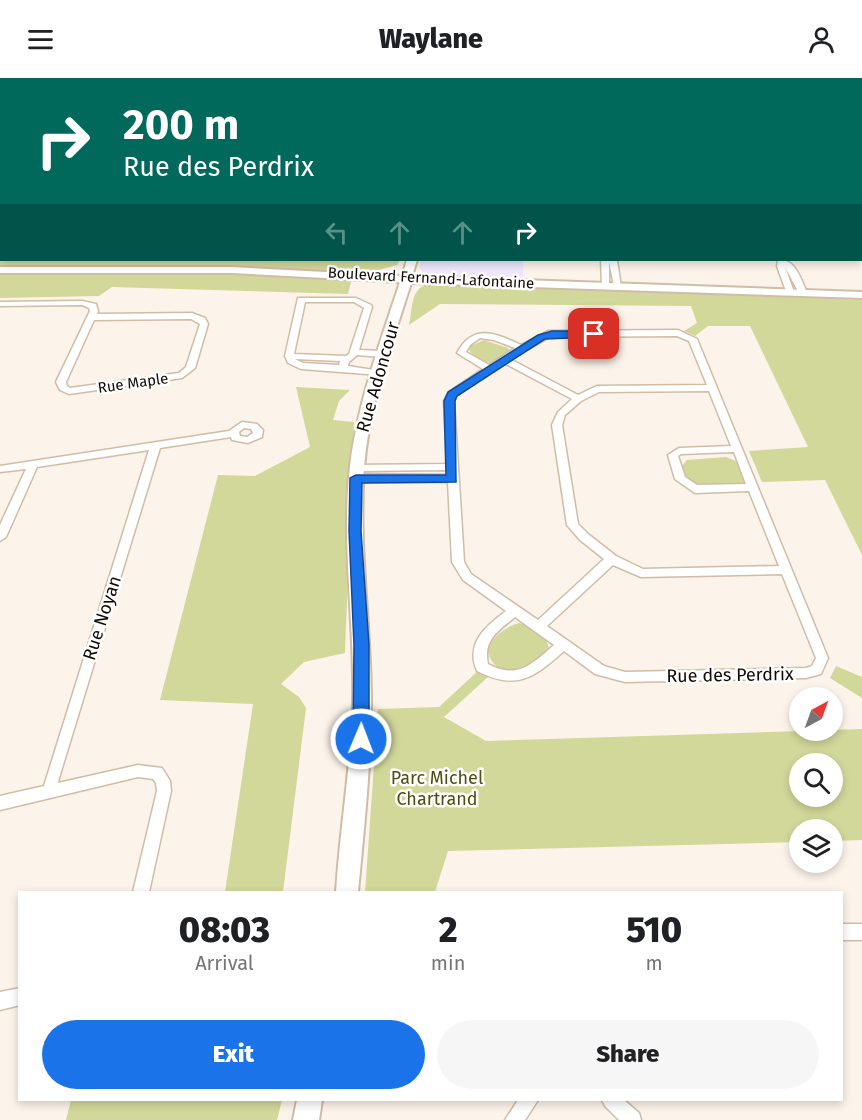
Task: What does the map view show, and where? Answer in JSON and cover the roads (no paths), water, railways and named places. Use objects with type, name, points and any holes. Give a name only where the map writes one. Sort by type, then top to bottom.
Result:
[{"type":"street","name":"Rue Adoncour","points":[[347,891],[359,772],[362,700],[355,531],[356,473],[363,424],[412,261]]},
{"type":"street","points":[[605,261],[605,285]]},
{"type":"street","points":[[614,261],[618,285]]},
{"type":"street","points":[[790,292],[781,266],[783,261],[791,267],[803,293]]},
{"type":"street","name":"Boulevard Fernand-Lafontaine","points":[[0,270],[225,270],[862,295]]},
{"type":"street","points":[[348,360],[368,310],[367,306],[356,300],[311,298],[299,302],[289,356],[291,361],[298,365],[348,360],[383,354]]},
{"type":"street","points":[[0,304],[87,304],[94,308],[91,317]]},
{"type":"street","name":"Rue Maple","points":[[192,316],[202,320],[204,324],[190,368],[182,375],[80,391],[65,390],[61,382],[91,317],[192,316]]},
{"type":"street","name":"Rue des Perdrix","points":[[678,333],[693,339],[822,658],[816,670],[806,674],[625,677],[600,670],[467,577],[458,562],[449,401],[458,388],[504,360],[541,337],[552,334],[678,333]]},
{"type":"street","points":[[490,369],[461,353],[464,345],[477,337],[490,334],[521,348]]},
{"type":"street","points":[[348,360],[378,373]]},
{"type":"street","points":[[504,360],[578,399]]},
{"type":"street","points":[[713,388],[607,387],[597,389],[578,399],[557,419],[573,525],[584,537],[612,559],[641,573],[787,570]]},
{"type":"street","points":[[0,469],[233,434]]},
{"type":"street","name":"Rue Noyan","points":[[50,792],[52,778],[156,445]]},
{"type":"street","points":[[738,449],[679,451],[673,456],[680,479],[695,489],[753,487]]},
{"type":"street","points":[[0,537],[33,464]]},
{"type":"street","points":[[356,473],[452,467]]},
{"type":"street","points":[[356,473],[452,479]]},
{"type":"street","points":[[538,627],[612,559]]},
{"type":"street","points":[[514,611],[485,635],[479,645],[478,656],[482,668],[502,677],[516,678],[532,671],[562,645]]},
{"type":"street","points":[[0,803],[138,771],[157,773],[163,781],[164,791],[141,891]]},
{"type":"street","points":[[843,932],[862,932]]},
{"type":"street","points":[[0,1001],[18,996]]},
{"type":"street","points":[[306,1120],[310,1101]]},
{"type":"street","points":[[514,1120],[528,1101]]},
{"type":"street","points":[[612,1101],[632,1120]]},
{"type":"park label","name":"Parc Michel Chartrand","points":[[437,788]]}]
